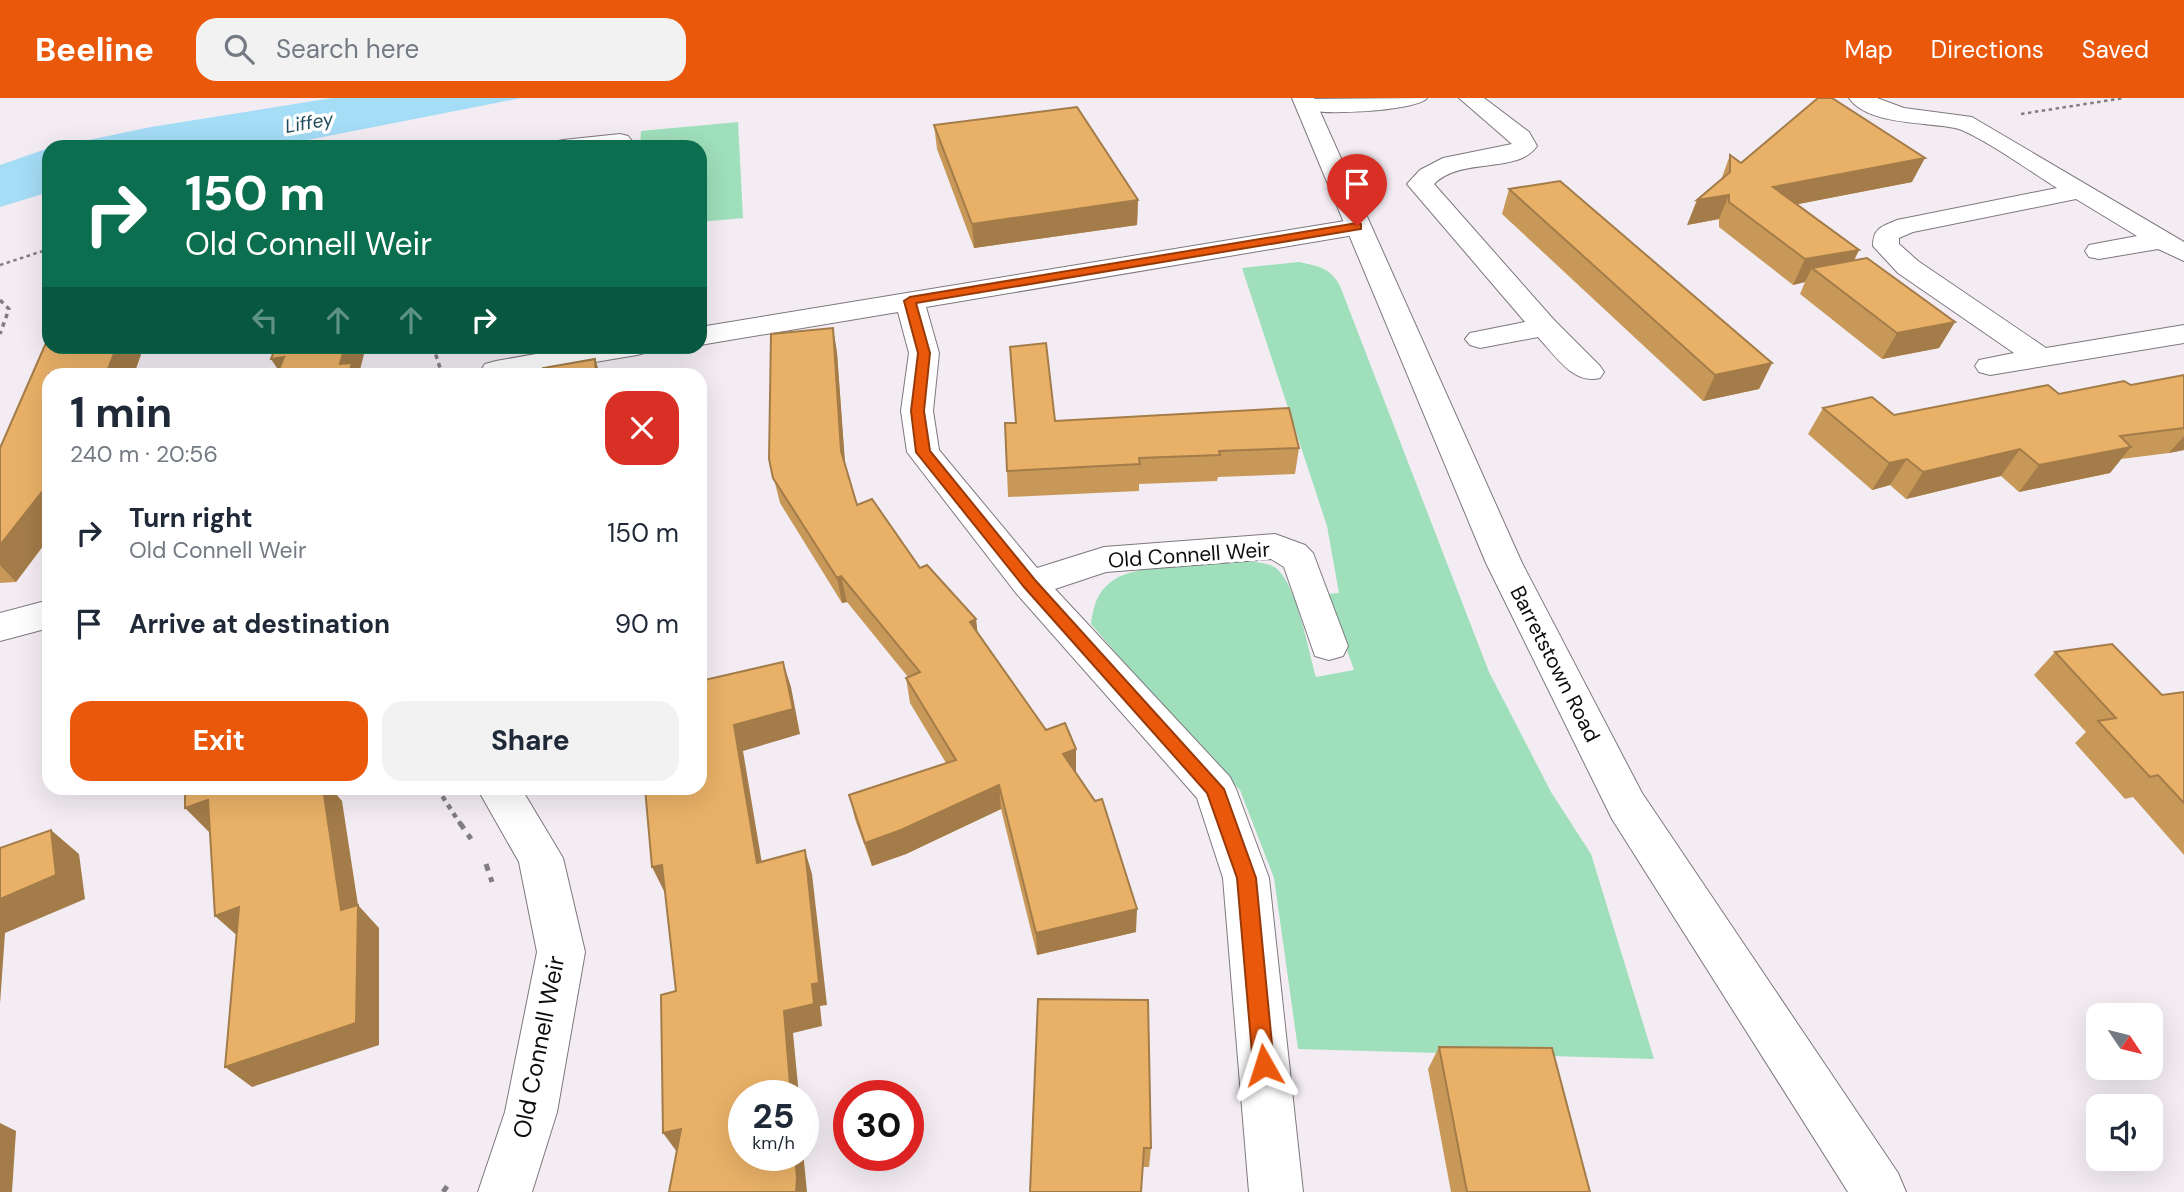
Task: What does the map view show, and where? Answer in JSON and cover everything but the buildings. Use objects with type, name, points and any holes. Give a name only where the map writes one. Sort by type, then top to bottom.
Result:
[{"type":"street","points":[[1306,102],[1374,103],[1416,98]]},
{"type":"street","points":[[1470,98],[1521,137],[1525,146],[1517,153],[1441,167],[1428,174],[1420,184],[1545,327],[1589,372]]},
{"type":"street","points":[[1860,98],[1880,109],[1904,115],[1964,122],[2174,246]]},
{"type":"street","name":"Barretstown Road","points":[[1306,102],[1504,563],[1627,806],[1879,1192]]},
{"type":"street","points":[[2041,358],[1908,267],[1886,246],[1886,234],[1906,226],[2080,191]]},
{"type":"street","points":[[707,335],[1357,226]]},
{"type":"street","points":[[2099,251],[2174,246]]},
{"type":"street","points":[[910,301],[924,353],[917,411],[923,452],[1029,584],[1215,789],[1246,878],[1276,1192]]},
{"type":"street","points":[[1480,339],[1545,327]]},
{"type":"street","points":[[1990,366],[2184,334]]},
{"type":"street","points":[[516,368],[593,354]]},
{"type":"street","name":"Old Connell Weir","points":[[1029,584],[1104,560],[1275,546],[1292,554],[1300,562],[1329,646]]},
{"type":"street","points":[[0,627],[42,616]]},
{"type":"street","name":"Old Connell Weir","points":[[502,795],[541,858],[561,953],[531,1112],[505,1192]]},
{"type":"path","points":[[1964,122],[2124,98]]},
{"type":"path","points":[[0,265],[42,251]]},
{"type":"path","points":[[0,300],[9,309],[0,334]]},
{"type":"path","points":[[442,795],[474,844]]},
{"type":"path","points":[[483,855],[496,894]]},
{"type":"path","points":[[443,1192],[459,1170]]},
{"type":"green space","points":[[738,122],[743,218],[707,221],[707,140],[640,140],[641,131]]},
{"type":"green space","points":[[1299,262],[1328,272],[1340,286],[1489,672],[1551,792],[1591,854],[1654,1059],[1298,1049],[1274,878],[1240,790],[1177,724],[1091,624],[1100,593],[1115,579],[1127,574],[1196,562],[1222,560],[1264,563],[1276,568],[1290,588],[1316,677],[1354,670],[1327,594],[1339,593],[1327,526],[1242,268]]},
{"type":"water","name":"Liffey","points":[[332,98],[522,98],[308,140],[89,140],[151,127]]},
{"type":"water","points":[[42,150],[42,194],[0,207],[0,165]]},
{"type":"route","points":[[1264,1065],[1246,878],[1215,789],[1029,584],[923,452],[917,411],[924,353],[910,301],[1357,226]]}]
